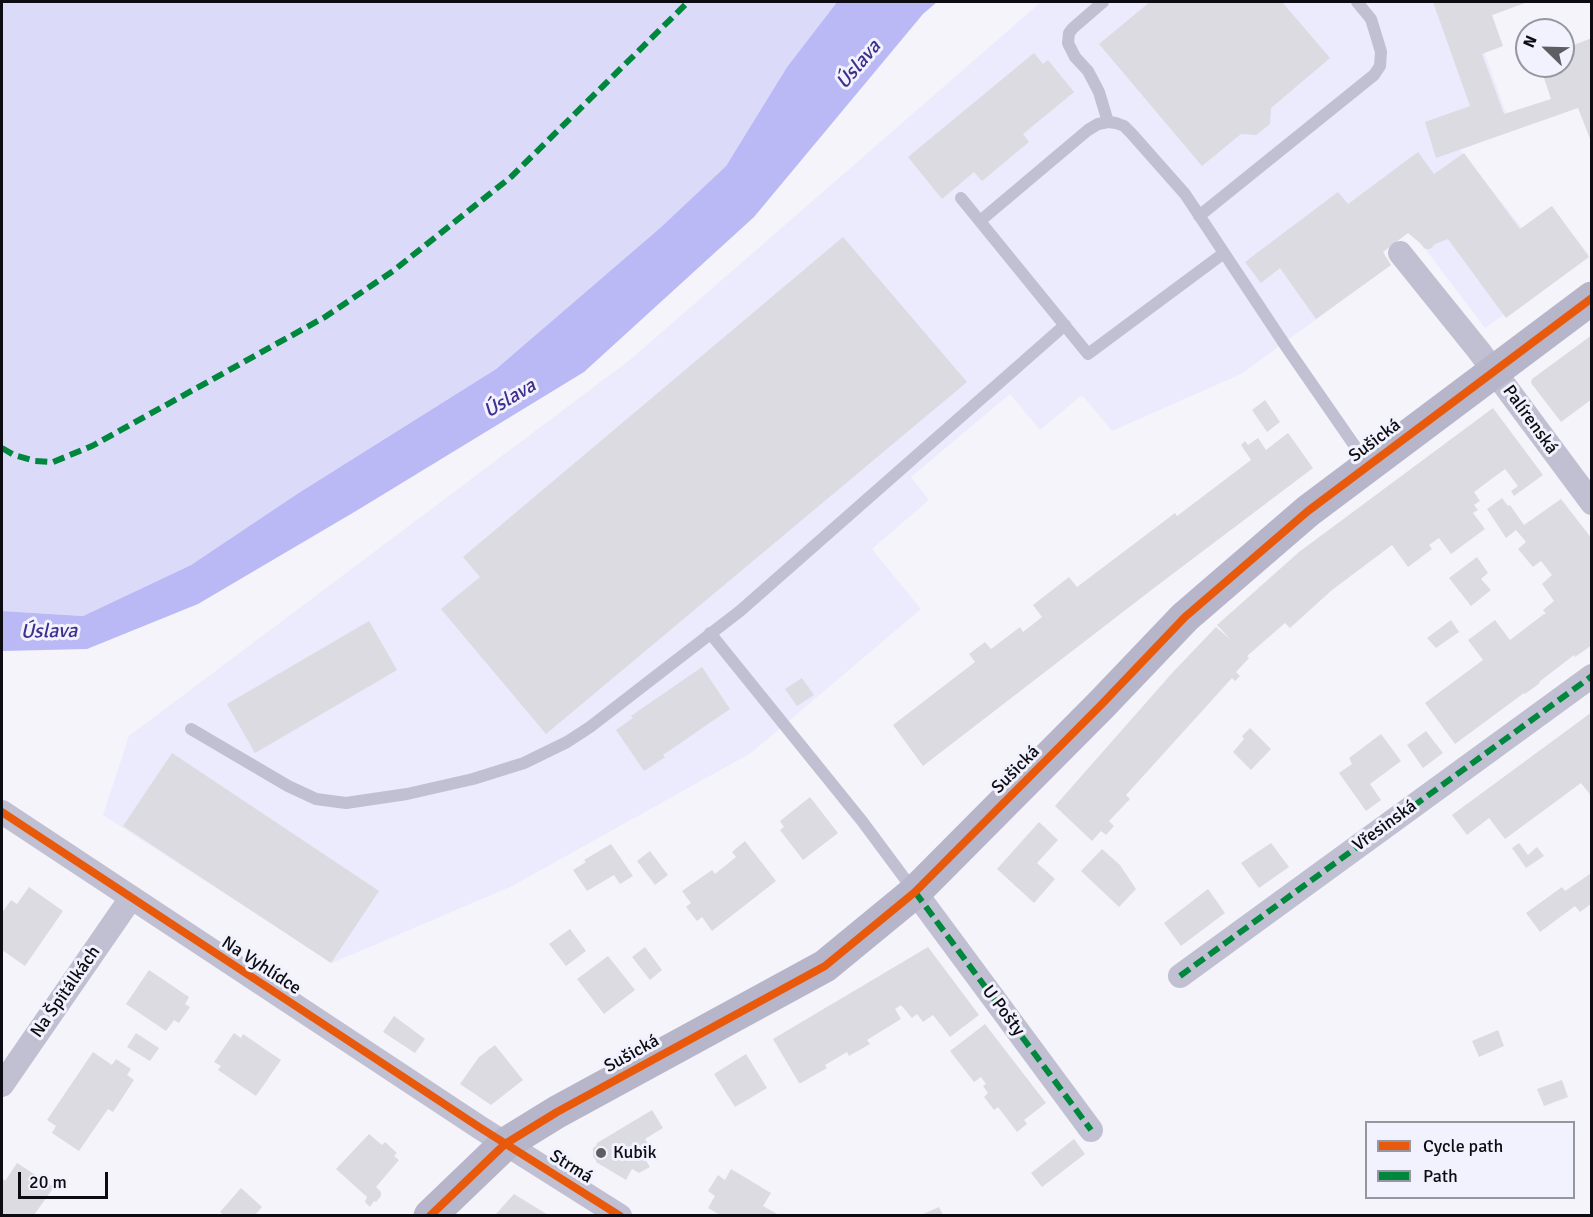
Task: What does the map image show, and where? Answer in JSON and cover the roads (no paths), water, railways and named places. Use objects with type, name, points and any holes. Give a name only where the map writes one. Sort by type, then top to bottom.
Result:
[{"type":"street","name":"Palírenská","points":[[1400,253],[1494,370],[1592,503]]},
{"type":"street","name":"Sušická","points":[[430,1215],[505,1144],[557,1112],[825,966],[915,892],[1185,617],[1308,511],[1592,298]]},
{"type":"street","name":"Vřesinská","points":[[1180,976],[1592,676]]},
{"type":"street","name":"Na Vyhlídce","points":[[2,812],[505,1144]]},
{"type":"street","name":"U Pošty","points":[[915,892],[1091,1130]]},
{"type":"street","name":"Na Špitálkách","points":[[2,1086],[131,898]]},
{"type":"street","name":"Strmá","points":[[505,1144],[620,1215]]},
{"type":"lane","points":[[1103,2],[1073,28],[1069,33],[1068,43],[1100,92],[1108,122]]},
{"type":"lane","points":[[1199,216],[1374,75],[1380,66],[1381,52],[1371,19],[1357,2]]},
{"type":"lane","points":[[980,221],[1088,130],[1098,124],[1108,122],[1124,126],[1185,194],[1368,465]]},
{"type":"lane","points":[[961,198],[1088,354],[1224,253]]},
{"type":"lane","points":[[190,729],[288,786],[316,799],[346,803],[407,794],[473,779],[524,763],[567,742],[590,727],[749,603],[1065,325]]},
{"type":"lane","points":[[711,633],[862,821],[915,892]]},
{"type":"water","name":"Úslava","points":[[837,2],[937,2],[923,14],[754,217],[584,372],[198,604],[87,649],[2,651],[2,611],[83,616],[191,565],[297,494],[496,369],[660,228],[726,166],[787,67]]},
{"type":"place","name":"Kubik","points":[[601,1153]]}]
